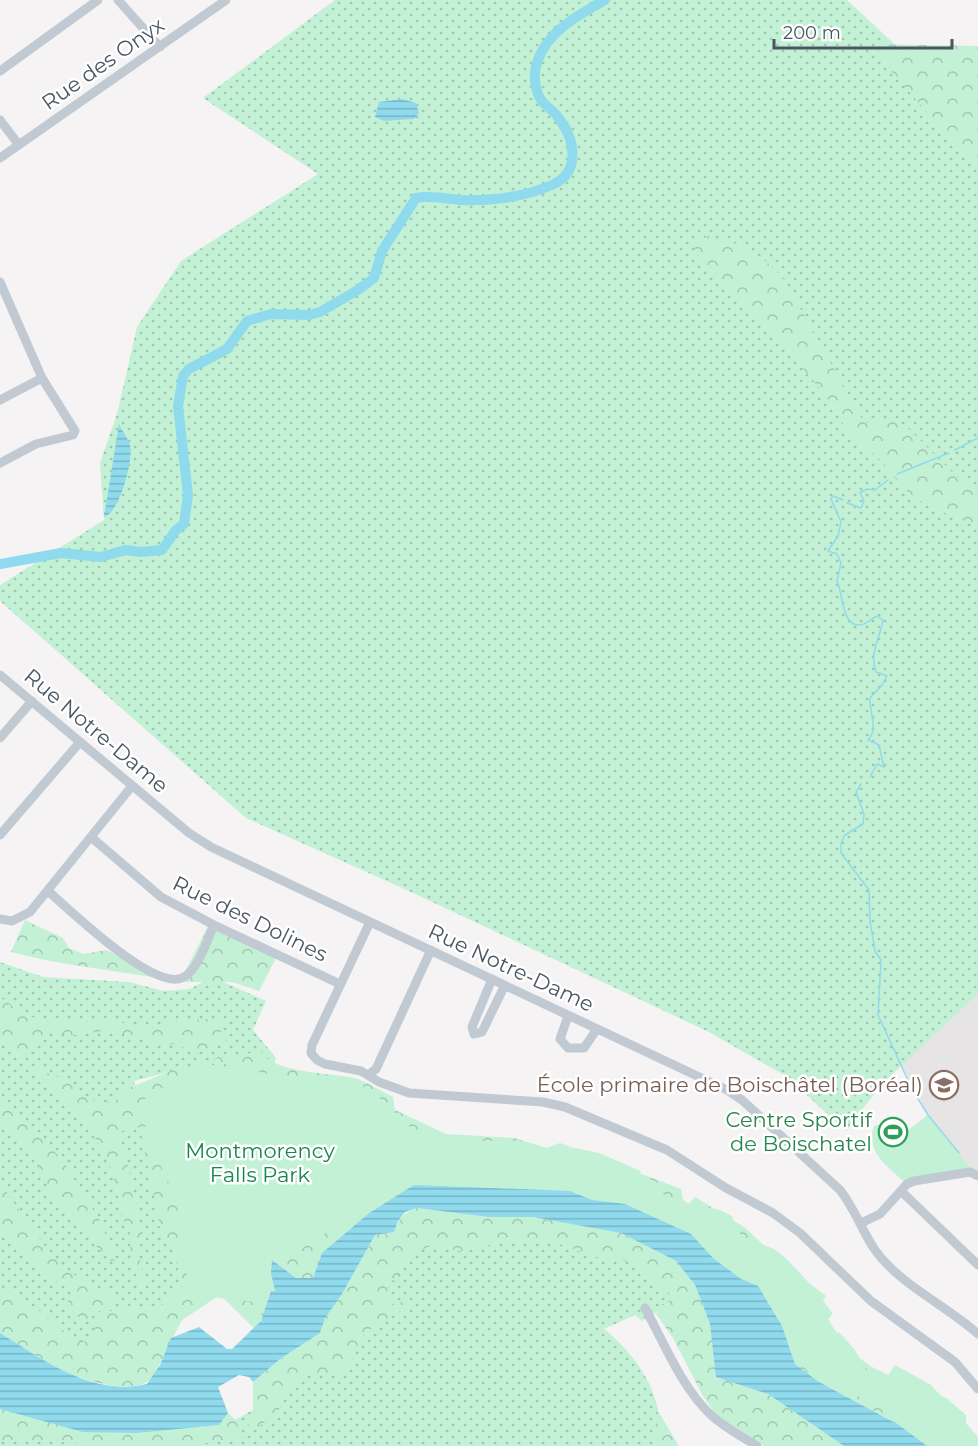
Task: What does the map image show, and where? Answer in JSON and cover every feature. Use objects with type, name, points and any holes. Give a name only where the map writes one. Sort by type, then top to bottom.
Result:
[{"type":"street","points":[[0,71],[98,0]]},
{"type":"street","points":[[118,0],[160,47]]},
{"type":"street","name":"Rue des Onyx","points":[[0,158],[226,0]]},
{"type":"street","points":[[0,120],[19,145]]},
{"type":"street","points":[[0,282],[42,378],[74,425],[73,435],[36,444],[0,463]]},
{"type":"street","points":[[0,400],[42,378]]},
{"type":"street","name":"Rue Notre-Dame","points":[[0,675],[132,786],[211,847],[742,1100],[840,1190],[875,1249],[892,1268],[978,1334]]},
{"type":"street","points":[[0,738],[32,701]]},
{"type":"street","points":[[0,835],[80,742]]},
{"type":"street","points":[[0,919],[12,921],[22,918],[48,891],[132,786]]},
{"type":"street","name":"Rue des Dolines","points":[[91,837],[161,897],[214,925],[340,984]]},
{"type":"street","points":[[48,891],[136,965],[173,979],[182,978],[191,970],[214,925]]},
{"type":"street","points":[[370,922],[312,1045],[313,1057],[326,1064],[348,1068],[387,1086],[409,1093],[543,1102],[564,1107],[667,1150],[726,1188],[773,1213],[800,1233],[871,1301],[955,1362],[978,1389]]},
{"type":"street","points":[[368,1076],[376,1069],[431,950]]},
{"type":"street","points":[[492,980],[472,1027],[474,1034],[483,1032],[504,987]]},
{"type":"street","points":[[568,1016],[560,1039],[568,1048],[584,1048],[597,1029]]},
{"type":"street","points":[[861,1222],[880,1214],[901,1191],[914,1181],[970,1172],[978,1176]]},
{"type":"street","points":[[901,1191],[978,1264]]},
{"type":"street","points":[[645,1308],[693,1394],[724,1426],[757,1446]]},
{"type":"shaded area","name":"École primaire de Boischâtel (Boréal)","points":[[978,994],[978,1176],[928,1115],[901,1064]]},
{"type":"green space","points":[[335,0],[847,0],[978,122],[978,994],[882,1084],[846,1131],[786,1076],[707,1031],[409,891],[246,818],[0,601],[0,585],[104,520],[100,463],[117,414],[137,327],[181,261],[318,174],[203,98]]},
{"type":"green space","points":[[875,44],[978,46],[978,171],[885,64]]},
{"type":"green space","points":[[708,236],[720,238],[751,251],[777,272],[785,281],[862,419],[868,423],[889,419],[907,427],[953,473],[976,491],[978,528],[928,506],[913,496],[878,458],[851,435],[828,399],[805,371],[726,283],[693,250],[694,243]]},
{"type":"green space","points":[[25,920],[63,938],[69,948],[83,954],[106,950],[169,980],[11,952]]},
{"type":"green space","points":[[211,920],[279,952],[259,991],[232,982],[180,982]]},
{"type":"green space","points":[[0,962],[43,977],[129,982],[164,991],[190,989],[212,977],[266,1001],[253,1030],[276,1058],[271,1079],[172,1071],[134,1081],[160,1228],[174,1253],[183,1287],[156,1309],[122,1305],[76,1377],[0,1333]]},
{"type":"green space","points":[[0,997],[24,1015],[51,1022],[111,1021],[160,1029],[166,1022],[221,1018],[221,1036],[228,1043],[190,1052],[178,1044],[157,1045],[147,1039],[104,1031],[68,1036],[53,1031],[38,1037],[23,1061],[20,1054],[0,1038]]},
{"type":"green space","name":"Montmorency Falls Park","points":[[261,1052],[268,1059],[290,1068],[363,1081],[393,1097],[395,1110],[446,1134],[514,1138],[547,1148],[560,1143],[681,1189],[683,1200],[689,1204],[695,1197],[744,1227],[783,1263],[826,1296],[818,1308],[852,1352],[870,1366],[906,1384],[946,1398],[966,1415],[966,1438],[973,1446],[927,1446],[899,1425],[819,1382],[795,1364],[782,1326],[741,1279],[713,1258],[691,1234],[401,1190],[369,1213],[322,1253],[313,1278],[296,1278],[273,1261],[271,1273],[275,1292],[268,1298],[266,1312],[255,1329],[220,1295],[182,1320],[153,1377],[141,1385],[119,1386],[86,1380],[56,1367],[0,1333],[0,1286],[40,1311],[71,1337],[89,1343],[99,1317],[122,1305],[156,1309],[183,1287],[174,1253],[160,1228],[140,1127],[118,1132],[132,1181],[141,1232],[139,1256],[145,1284],[139,1285],[130,1246],[132,1236],[125,1226],[110,1165],[83,1120],[33,1072],[40,1061],[47,1073],[70,1081],[87,1098],[100,1103],[118,1100],[122,1091],[175,1069],[196,1071],[327,1102],[213,1060],[218,1057]]},
{"type":"green space","name":"Montmorency Falls Park","points":[[201,1063],[307,1080],[308,1075],[344,1080],[371,1090],[415,1132],[469,1138],[470,1141],[520,1141],[538,1145],[540,1151],[575,1148],[599,1153],[641,1171],[640,1174],[660,1184],[657,1192],[685,1203],[720,1210],[732,1216],[739,1232],[748,1240],[772,1248],[779,1253],[805,1278],[828,1307],[833,1314],[828,1319],[837,1334],[839,1332],[855,1350],[866,1370],[885,1380],[895,1365],[931,1385],[953,1409],[950,1412],[961,1423],[963,1420],[978,1437],[978,1446],[931,1446],[902,1423],[865,1400],[843,1389],[821,1384],[806,1370],[794,1352],[788,1341],[791,1336],[788,1334],[785,1339],[721,1262],[573,1200],[369,1211],[342,1228],[327,1230],[321,1238],[310,1240],[283,1264],[258,1321],[255,1302],[195,1295],[179,1256],[178,1203],[150,1143],[139,1103]]},
{"type":"green space","points":[[0,1095],[45,1140],[67,1167],[100,1221],[116,1260],[111,1261],[94,1244],[82,1223],[74,1223],[52,1197],[44,1175],[25,1148],[0,1127]]},
{"type":"green space","points":[[928,1115],[976,1174],[907,1184],[880,1159],[873,1144],[874,1126],[885,1123],[892,1142]]},
{"type":"green space","points":[[0,1183],[47,1249],[64,1267],[91,1287],[108,1292],[114,1300],[84,1323],[66,1303],[73,1295],[67,1288],[35,1268],[0,1234]]},
{"type":"green space","points":[[417,1208],[488,1217],[533,1217],[605,1229],[621,1233],[676,1261],[695,1285],[710,1324],[768,1394],[844,1446],[764,1446],[718,1417],[703,1396],[673,1338],[656,1314],[661,1305],[671,1300],[671,1295],[638,1267],[621,1259],[596,1257],[562,1245],[535,1240],[497,1243],[464,1252],[433,1245],[410,1254],[403,1260],[401,1271],[388,1286],[387,1296],[391,1305],[401,1302],[410,1295],[408,1306],[365,1333],[350,1364],[344,1370],[339,1373],[308,1375],[289,1390],[277,1413],[252,1432],[248,1424],[253,1416],[253,1382],[280,1359],[320,1333],[324,1318],[342,1294],[375,1235],[394,1232],[402,1217]]},
{"type":"green space","points":[[506,1232],[628,1254],[681,1297],[642,1321],[635,1315],[604,1329],[638,1364],[655,1397],[658,1409],[658,1428],[654,1446],[0,1446],[0,1406],[220,1429],[263,1404],[392,1247]]},
{"type":"green space","points":[[0,1409],[83,1432],[136,1433],[218,1425],[228,1413],[239,1423],[244,1437],[188,1446],[94,1446],[53,1441],[0,1441]]},
{"type":"green space","points":[[658,1411],[679,1446],[654,1446]]},
{"type":"water","points":[[402,99],[416,103],[419,113],[414,119],[384,121],[375,117],[379,102]]},
{"type":"water","points":[[119,424],[130,445],[130,462],[120,497],[110,514],[104,517]]},
{"type":"water","points":[[414,1185],[570,1191],[592,1200],[625,1204],[691,1234],[713,1258],[741,1279],[758,1286],[782,1326],[795,1364],[819,1382],[899,1425],[927,1446],[844,1446],[768,1394],[716,1377],[710,1324],[695,1285],[676,1261],[621,1233],[533,1217],[488,1217],[417,1208],[405,1212],[394,1232],[375,1235],[342,1294],[325,1318],[320,1333],[280,1359],[253,1382],[249,1377],[239,1375],[218,1387],[228,1413],[219,1425],[136,1433],[83,1432],[0,1409],[0,1333],[69,1374],[88,1381],[127,1387],[147,1384],[160,1365],[171,1338],[199,1327],[227,1349],[232,1349],[261,1321],[271,1291],[275,1291],[271,1273],[272,1260],[296,1278],[313,1278],[322,1253],[369,1213]]},
{"type":"waterway","points":[[0,564],[61,553],[101,557],[125,550],[141,552],[162,550],[176,530],[184,524],[188,495],[178,406],[183,376],[189,369],[227,349],[247,321],[271,314],[309,315],[320,312],[374,278],[382,251],[416,198],[496,199],[530,193],[562,179],[572,163],[571,144],[563,125],[539,96],[535,80],[536,64],[549,40],[557,32],[575,17],[605,0]]},
{"type":"waterway","points":[[955,450],[978,438]]},
{"type":"waterway","points":[[897,474],[949,453]]},
{"type":"waterway","points":[[847,503],[861,508],[864,501],[860,493],[867,489],[875,490],[888,480]]},
{"type":"waterway","points":[[843,500],[833,496],[831,499],[841,522],[838,536],[828,551],[837,554],[841,563],[837,581],[844,609],[847,617],[856,625],[864,624],[877,616],[883,620],[874,652],[874,665],[876,672],[887,676],[870,698],[873,731],[868,740],[879,745],[884,767],[877,764],[870,777]]},
{"type":"waterway","points":[[861,784],[856,792],[864,814],[863,824],[845,835],[841,843],[841,853],[869,890],[870,921],[875,951],[881,960],[878,1015],[912,1089],[928,1115],[959,1153]]},
{"type":"place","name":"École primaire de Boischâtel (Boréal)","points":[[944,1085]]},
{"type":"place","name":"Centre Sportif de Boischatel","points":[[893,1132]]}]
